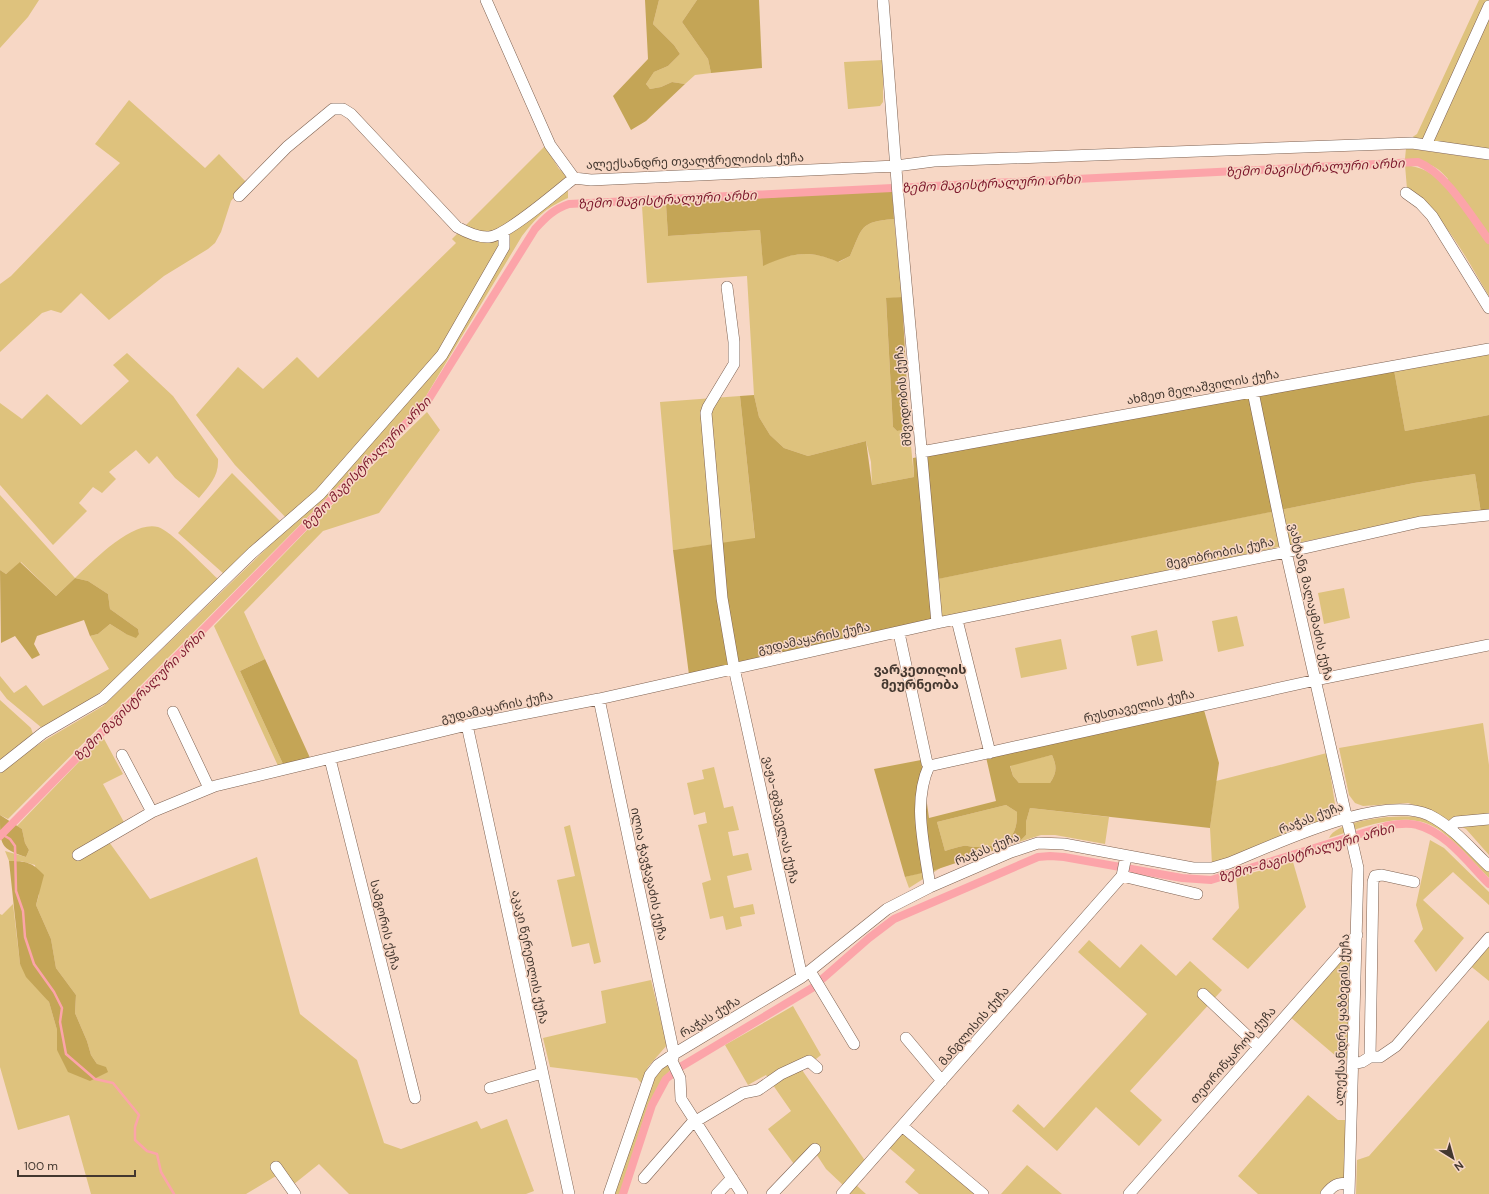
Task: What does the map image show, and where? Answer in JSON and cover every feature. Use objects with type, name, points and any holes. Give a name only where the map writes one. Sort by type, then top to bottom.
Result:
[{"type":"street","name":"ალექსანდრე თვალჭრელიძის ქუჩა","points":[[486,0],[550,145],[574,178],[591,180],[897,170],[942,160],[1412,143],[1489,154]]},
{"type":"street","name":"მშვიდობის ქუჩა","points":[[883,0],[898,195],[937,624]]},
{"type":"street","points":[[1426,145],[1489,6]]},
{"type":"street","points":[[238,196],[287,147],[334,109],[343,109],[351,114],[457,227],[469,233],[489,237],[504,232],[574,178]]},
{"type":"street","points":[[1406,193],[1420,203],[1432,216],[1489,308]]},
{"type":"street","points":[[0,767],[44,733],[103,698],[252,553],[320,494],[442,355],[504,247],[504,232]]},
{"type":"street","name":"ვაჟა-ფშაველას ქუჩა","points":[[727,287],[734,342],[734,364],[708,406],[706,413],[722,598],[734,668],[809,976],[821,990],[854,1044]]},
{"type":"street","name":"ახმეთ მელაშვილის ქუჩა","points":[[922,452],[1489,348]]},
{"type":"street","name":"ვახტანგ მალაყმაძის ქუჩა","points":[[1253,392],[1286,552],[1354,848]]},
{"type":"street","name":"მეგობრობის ქუჩა","points":[[937,624],[1286,552],[1420,522],[1489,515]]},
{"type":"street","points":[[957,620],[990,753]]},
{"type":"street","name":"გუდამაყარის ქუჩა","points":[[78,856],[152,812],[209,788],[467,725],[599,700],[734,668],[937,624]]},
{"type":"street","points":[[899,633],[927,763],[930,766],[922,783],[922,836],[930,887]]},
{"type":"street","name":"რუსთაველის ქუჩა","points":[[930,766],[1316,680],[1489,645]]},
{"type":"street","name":"ილია ჭავჭავაძის ქუჩა","points":[[599,700],[673,1057],[680,1078],[681,1098],[695,1121]]},
{"type":"street","points":[[173,712],[209,788]]},
{"type":"street","name":"აკაკი წერეთლის ქუჩა","points":[[467,725],[569,1194]]},
{"type":"street","points":[[122,755],[152,812]]},
{"type":"street","name":"სამგორის ქუჩა","points":[[330,759],[415,1098]]},
{"type":"street","name":"რაჭას ქუჩა","points":[[609,1194],[650,1075],[658,1065],[809,976],[887,909],[930,887],[1011,852],[1038,843],[1064,844],[1125,858],[1193,868],[1212,868],[1229,864],[1347,821],[1393,809],[1412,810],[1427,815],[1449,828],[1489,866]]},
{"type":"street","points":[[1449,828],[1456,822],[1489,819]]},
{"type":"street","name":"ალექსანდრე ყაზბეგის ქუჩა","points":[[1349,1188],[1358,868],[1354,848]]},
{"type":"street","points":[[1125,858],[1122,875],[1197,894]]},
{"type":"street","name":"მანგლისის ქუჩა","points":[[842,1194],[942,1082],[1122,875]]},
{"type":"street","points":[[1370,1057],[1373,882],[1375,876],[1382,875],[1414,882]]},
{"type":"street","name":"თეთრიწყაროს ქუჩა","points":[[1129,1194],[1357,934]]},
{"type":"street","points":[[1353,1064],[1362,1062],[1370,1057],[1380,1057],[1396,1046],[1489,938]]},
{"type":"street","points":[[1203,994],[1258,1046]]},
{"type":"street","points":[[906,1038],[942,1082]]},
{"type":"street","points":[[644,1178],[695,1121],[743,1093],[758,1090],[781,1074],[810,1061],[817,1068]]},
{"type":"street","points":[[490,1088],[542,1073]]},
{"type":"street","points":[[695,1121],[742,1194]]},
{"type":"street","points":[[902,1126],[983,1194]]},
{"type":"street","points":[[772,1194],[815,1149]]},
{"type":"street","points":[[276,1167],[295,1194]]},
{"type":"street","points":[[718,1194],[732,1178]]},
{"type":"street","points":[[1326,1194],[1333,1185],[1339,1183],[1349,1188]]},
{"type":"shaded area","points":[[0,0],[39,0],[28,17],[0,48]]},
{"type":"shaded area","points":[[645,0],[659,0],[653,24],[674,45],[680,54],[668,66],[654,72],[646,84],[650,89],[661,87],[672,82],[685,84],[646,121],[631,130],[613,96],[648,59]]},
{"type":"shaded area","points":[[659,0],[697,0],[682,22],[708,59],[711,73],[695,75],[685,84],[672,82],[661,87],[650,89],[646,84],[654,72],[668,66],[680,54],[674,45],[653,24]]},
{"type":"shaded area","points":[[697,0],[759,0],[762,68],[711,73],[708,59],[682,22]]},
{"type":"shaded area","points":[[1479,0],[1489,0],[1489,149],[1411,138],[1417,134]]},
{"type":"shaded area","points":[[883,60],[883,102],[880,106],[848,109],[844,62]]},
{"type":"shaded area","points":[[129,100],[205,168],[219,154],[247,183],[231,201],[221,232],[215,243],[208,249],[164,276],[109,320],[81,293],[61,313],[51,310],[42,313],[0,352],[0,284],[11,276],[120,163],[95,144]]},
{"type":"shaded area","points":[[545,146],[559,169],[568,176],[568,198],[542,214],[522,236],[423,401],[8,819],[0,815],[0,772],[6,766],[47,739],[103,706],[292,524],[235,465],[196,415],[238,367],[263,389],[297,357],[318,378],[456,243],[452,239]]},
{"type":"shaded area","points":[[1406,148],[1489,160],[1489,296],[1463,252],[1443,224],[1420,199],[1407,189],[1405,165],[1426,171],[1443,184],[1448,179],[1434,166],[1405,159]]},
{"type":"shaded area","points":[[892,190],[894,219],[868,224],[860,232],[850,256],[838,262],[818,255],[800,254],[783,258],[763,266],[760,230],[668,236],[666,204]]},
{"type":"shaded area","points":[[666,204],[668,236],[760,230],[763,265],[792,255],[800,254],[818,255],[839,262],[850,256],[860,232],[868,224],[894,219],[902,297],[886,299],[893,427],[897,431],[903,430],[909,425],[914,477],[872,485],[871,462],[866,441],[808,456],[784,448],[770,435],[759,417],[754,395],[747,276],[647,283],[642,206]]},
{"type":"shaded area","points":[[902,297],[909,425],[903,430],[897,431],[893,427],[886,298]]},
{"type":"shaded area","points":[[127,353],[173,396],[218,459],[217,470],[210,484],[199,498],[175,478],[157,456],[149,464],[136,450],[109,472],[116,479],[102,493],[93,487],[79,503],[87,511],[53,545],[0,485],[0,403],[22,419],[47,394],[81,425],[129,381],[113,365]]},
{"type":"shaded area","points":[[1489,353],[1489,415],[1405,431],[1394,370]]},
{"type":"shaded area","points":[[1394,370],[1405,431],[1489,415],[1489,512],[1481,513],[1475,474],[1414,483],[938,579],[942,618],[689,675],[673,550],[755,538],[740,396],[754,395],[759,417],[770,435],[784,448],[808,456],[866,441],[872,485],[914,477],[913,458]]},
{"type":"shaded area","points":[[740,396],[755,539],[673,550],[660,402]]},
{"type":"shaded area","points":[[427,412],[440,430],[379,513],[323,531],[244,612],[265,659],[240,671],[284,766],[279,768],[214,626],[315,522]]},
{"type":"shaded area","points":[[232,473],[280,521],[224,574],[178,533]]},
{"type":"shaded area","points":[[1475,474],[1481,513],[1421,517],[942,618],[937,579],[1414,483]]},
{"type":"shaded area","points":[[0,495],[75,578],[56,596],[21,562],[6,574],[0,570]]},
{"type":"shaded area","points":[[148,527],[158,527],[171,535],[218,579],[106,688],[80,707],[42,728],[7,699],[0,690],[0,676],[14,693],[26,685],[43,706],[109,669],[90,636],[98,634],[110,624],[126,634],[139,634],[138,629],[110,609],[108,594],[88,581],[75,578],[102,553],[125,536],[136,530]]},
{"type":"shaded area","points":[[20,562],[56,596],[75,578],[88,581],[108,594],[110,609],[138,629],[139,634],[136,638],[126,634],[110,624],[98,634],[90,636],[84,620],[37,636],[34,644],[40,655],[32,659],[15,636],[1,643],[0,570],[6,574]]},
{"type":"shaded area","points":[[1344,588],[1350,618],[1324,624],[1318,593]]},
{"type":"shaded area","points":[[1237,616],[1244,646],[1218,652],[1212,621]]},
{"type":"shaded area","points":[[1157,630],[1163,661],[1137,666],[1131,636]]},
{"type":"shaded area","points":[[1061,639],[1067,669],[1021,678],[1015,648]]},
{"type":"shaded area","points":[[265,659],[311,760],[284,766],[240,671]]},
{"type":"shaded area","points":[[0,700],[31,728],[33,734],[31,738],[0,761]]},
{"type":"shaded area","points":[[1204,710],[1219,763],[1210,828],[1030,808],[1026,822],[1026,835],[1019,842],[935,870],[905,877],[874,769],[921,760],[929,818],[996,801],[986,757]],"holes":[[[1052,755],[1056,769],[1050,783],[1019,783],[1013,776],[1010,766]],[[1006,805],[1017,812],[1015,830],[1006,841],[993,846],[964,846],[945,851],[937,822]]]},
{"type":"shaded area","points":[[1483,723],[1489,765],[1489,855],[1466,829],[1427,809],[1408,803],[1363,806],[1355,803],[1349,795],[1339,748]]},
{"type":"shaded area","points":[[103,737],[123,774],[103,784],[125,824],[104,835],[150,899],[257,857],[300,1014],[357,1060],[384,1143],[401,1149],[477,1121],[481,1129],[507,1119],[534,1191],[526,1194],[349,1194],[319,1164],[294,1184],[276,1176],[246,1194],[91,1194],[69,1115],[18,1130],[0,1067],[0,914],[2,915],[13,904],[20,964],[49,1002],[57,1030],[57,1050],[97,1064],[91,1055],[87,1041],[75,1013],[76,995],[56,968],[51,939],[36,905],[39,895],[35,865],[21,861],[9,861],[5,851],[26,857],[29,850],[25,843],[22,829],[17,826]]},
{"type":"shaded area","points":[[1327,753],[1335,804],[1332,815],[1325,821],[1212,864],[1210,828],[1216,781]]},
{"type":"shaded area","points":[[1052,755],[1056,769],[1050,783],[1019,783],[1013,776],[1010,765]]},
{"type":"shaded area","points":[[714,767],[724,808],[733,806],[739,830],[728,832],[733,856],[748,853],[752,870],[727,876],[734,908],[753,904],[755,914],[740,917],[742,926],[726,930],[723,916],[710,919],[702,883],[711,880],[698,825],[707,823],[705,812],[694,815],[687,783],[704,779],[702,770]]},
{"type":"shaded area","points":[[1006,805],[1017,812],[1017,822],[1015,830],[1006,841],[993,846],[964,846],[945,851],[937,822]]},
{"type":"shaded area","points":[[1030,808],[1109,817],[1105,844],[1055,835],[1041,835],[1019,842],[1026,835],[1026,822]]},
{"type":"shaded area","points":[[0,815],[22,829],[25,843],[29,850],[26,857],[11,851],[3,844],[0,833]]},
{"type":"shaded area","points":[[1387,817],[1415,817],[1433,823],[1467,850],[1489,872],[1489,878],[1450,839],[1438,829],[1425,823],[1412,820],[1384,822],[1369,825],[1329,838],[1333,833],[1346,825]]},
{"type":"shaded area","points":[[570,825],[601,962],[594,964],[589,943],[572,947],[557,880],[575,876],[564,827]]},
{"type":"shaded area","points":[[1430,840],[1444,848],[1489,892],[1489,905],[1453,872],[1423,900],[1464,938],[1436,972],[1414,941],[1423,929],[1416,905]]},
{"type":"shaded area","points":[[9,861],[28,863],[36,867],[44,875],[36,905],[51,939],[56,968],[76,995],[75,1013],[87,1041],[91,1055],[97,1064],[106,1067],[108,1072],[90,1081],[68,1072],[57,1050],[57,1030],[49,1002],[26,977],[20,964]]},
{"type":"shaded area","points":[[1293,862],[1306,907],[1248,969],[1212,939],[1239,908],[1236,877]]},
{"type":"shaded area","points":[[942,867],[909,888],[905,877]]},
{"type":"shaded area","points":[[1489,931],[1489,981],[1463,960]]},
{"type":"shaded area","points":[[1089,940],[1120,968],[1141,944],[1176,976],[1190,961],[1222,990],[1130,1091],[1162,1120],[1139,1146],[1096,1107],[1057,1151],[1012,1111],[1018,1104],[1044,1128],[1147,1014],[1078,952]]},
{"type":"shaded area","points":[[1347,953],[1352,954],[1349,1058],[1337,1057],[1289,1016]]},
{"type":"shaded area","points":[[651,980],[667,1045],[648,1067],[641,1083],[637,1078],[550,1067],[543,1038],[606,1023],[601,991]]},
{"type":"shaded area","points":[[793,1006],[821,1055],[802,1070],[866,1162],[844,1186],[826,1169],[811,1146],[794,1164],[768,1129],[791,1111],[766,1075],[748,1085],[725,1045]]},
{"type":"shaded area","points":[[1489,1020],[1489,1194],[1356,1194],[1357,1160],[1369,1156]]},
{"type":"shaded area","points":[[669,1063],[671,1069],[654,1096],[647,1112],[635,1145],[621,1194],[614,1194],[656,1074]]},
{"type":"shaded area","points":[[1308,1095],[1338,1120],[1346,1120],[1345,1179],[1321,1194],[1258,1194],[1238,1176]]},
{"type":"shaded area","points":[[907,1126],[988,1194],[919,1194],[905,1182],[915,1170],[888,1147]]},
{"type":"shaded area","points":[[1027,1165],[1062,1194],[1001,1194]]},
{"type":"shaded area","points":[[856,1185],[866,1194],[849,1194]]},
{"type":"waterway","name":"ზემო მაგისტრალური არხი","points":[[0,836],[427,402],[535,229],[550,214],[559,208],[569,204],[1418,162],[1438,175],[1448,185],[1489,240]]},
{"type":"waterway","name":"ზემო-მაგისტრალური არხი","points":[[623,1194],[652,1105],[666,1079],[682,1066],[812,988],[869,938],[894,919],[1038,857],[1064,857],[1182,878],[1211,880],[1386,826],[1409,824],[1417,825],[1438,834],[1465,858],[1489,884]]},
{"type":"waterway","points":[[0,833],[10,839],[15,846],[16,891],[23,911],[25,937],[34,964],[54,992],[62,1008],[60,1022],[66,1054],[95,1079],[113,1083],[139,1115],[135,1127],[135,1140],[147,1151],[157,1154],[161,1172],[174,1194]]},
{"type":"district","name":"ვარკეთილის მეურნეობა","points":[[920,676]]}]
